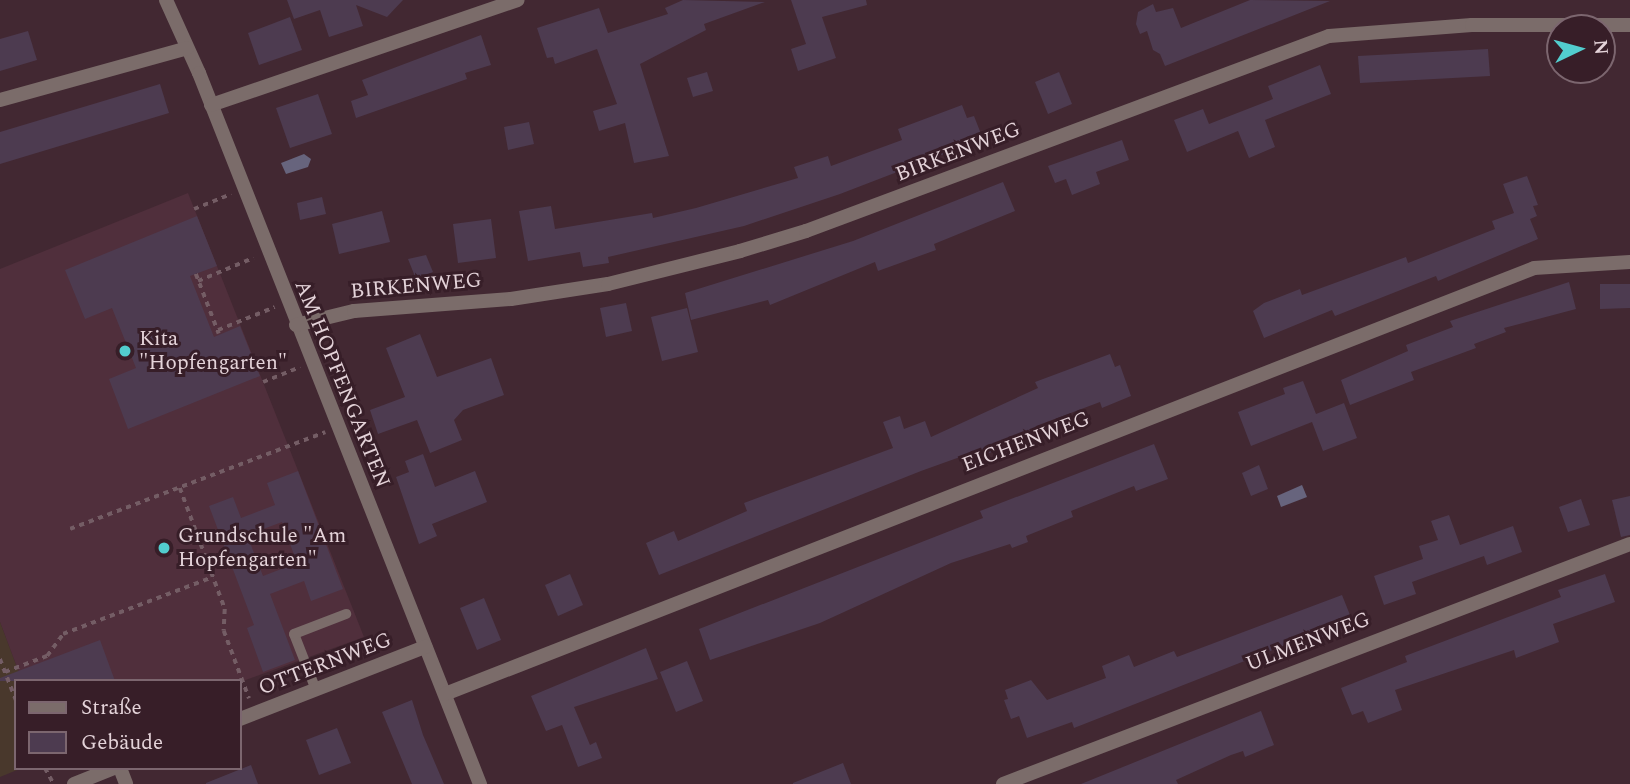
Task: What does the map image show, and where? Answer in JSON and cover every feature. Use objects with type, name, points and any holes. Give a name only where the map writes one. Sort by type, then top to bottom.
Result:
[{"type":"street","name":"AM HOPFENGARTEN","points":[[166,0],[211,105],[480,784]]},
{"type":"street","points":[[211,105],[518,0]]},
{"type":"street","name":"BIRKENWEG","points":[[296,325],[354,311],[511,299],[608,284],[740,251],[806,232],[1329,36],[1472,25],[1630,25]]},
{"type":"street","points":[[0,100],[187,48]]},
{"type":"street","name":"EICHENWEG","points":[[444,694],[1534,268],[1630,262]]},
{"type":"street","name":"ULMENWEG","points":[[1003,784],[1630,544]]},
{"type":"street","name":"OTTERNWEG","points":[[242,718],[425,647]]},
{"type":"street","points":[[74,784],[112,770]]},
{"type":"lane","points":[[316,690],[295,634],[346,614]]},
{"type":"path","points":[[194,209],[243,189]]},
{"type":"path","points":[[198,281],[268,252]]},
{"type":"path","points":[[195,274],[219,332],[287,302]]},
{"type":"path","points":[[263,382],[311,363]]},
{"type":"path","points":[[70,529],[337,428]]},
{"type":"path","points":[[180,488],[225,609],[224,631],[255,713]]},
{"type":"path","points":[[5,672],[47,656],[63,634],[213,577]]},
{"type":"path","points":[[0,659],[14,695]]},
{"type":"shaded area","points":[[304,154],[311,159],[308,167],[286,174],[281,163]]},
{"type":"shaded area","points":[[188,193],[364,637],[242,681],[242,679],[21,679],[0,622],[0,269]]},
{"type":"shaded area","points":[[1302,485],[1307,497],[1281,507],[1277,496]]},
{"type":"shaded area","points":[[0,622],[21,679],[14,679],[14,770],[17,770],[0,777]]},
{"type":"building","points":[[287,0],[403,0],[387,17],[356,5],[363,26],[329,37],[320,10],[294,19]]},
{"type":"building","points":[[683,0],[765,2],[704,24],[706,30],[640,64],[669,156],[634,163],[625,123],[599,131],[593,111],[617,104],[597,49],[555,64],[553,57],[547,58],[537,28],[599,8],[608,33],[668,14],[665,8]]},
{"type":"building","points":[[791,0],[866,0],[867,5],[822,17],[836,58],[798,71],[791,49],[806,44]]},
{"type":"building","points":[[1250,0],[1330,1],[1165,66],[1160,54],[1153,50],[1147,31],[1140,34],[1136,24],[1138,12],[1153,4],[1156,12],[1173,8],[1181,28]]},
{"type":"building","points":[[290,17],[302,50],[259,65],[248,33]]},
{"type":"building","points":[[28,31],[37,60],[0,71],[0,39]]},
{"type":"building","points":[[481,35],[491,65],[465,73],[467,79],[356,118],[351,101],[368,95],[362,80]]},
{"type":"building","points":[[1488,49],[1490,76],[1360,83],[1358,56]]},
{"type":"building","points":[[1320,65],[1331,94],[1265,120],[1275,147],[1249,158],[1238,131],[1187,152],[1174,120],[1203,109],[1209,124],[1273,99],[1268,86]]},
{"type":"building","points":[[707,72],[713,91],[693,97],[687,78]]},
{"type":"building","points":[[1059,72],[1072,104],[1048,114],[1035,82]]},
{"type":"building","points":[[160,84],[169,113],[0,164],[0,132]]},
{"type":"building","points":[[318,94],[332,134],[290,148],[276,108]]},
{"type":"building","points":[[962,105],[967,118],[974,116],[983,139],[840,194],[744,226],[608,257],[609,263],[583,267],[580,252],[528,261],[519,211],[551,206],[555,229],[652,213],[653,218],[696,208],[798,178],[794,167],[828,156],[831,166],[902,140],[898,129]]},
{"type":"building","points":[[529,122],[534,144],[508,150],[504,127]]},
{"type":"building","points":[[1122,140],[1129,160],[1096,172],[1100,184],[1072,195],[1066,179],[1055,183],[1048,166]]},
{"type":"building","points":[[1527,176],[1538,205],[1533,206],[1537,216],[1530,219],[1538,239],[1438,281],[1436,276],[1335,316],[1332,310],[1264,338],[1253,311],[1264,303],[1300,289],[1302,295],[1406,257],[1408,263],[1495,229],[1492,221],[1514,213],[1503,184]]},
{"type":"building","points":[[1003,182],[1015,211],[934,244],[936,250],[878,271],[875,262],[770,305],[768,300],[691,320],[685,293],[853,241]]},
{"type":"building","points":[[322,197],[326,214],[300,220],[297,203]]},
{"type":"building","points":[[382,211],[390,242],[339,254],[332,224]]},
{"type":"building","points":[[197,216],[217,266],[190,276],[214,337],[240,326],[260,376],[128,429],[109,379],[136,368],[112,308],[85,319],[65,270]]},
{"type":"building","points":[[491,219],[496,258],[458,263],[453,224]]},
{"type":"building","points":[[426,255],[433,272],[416,279],[408,259]]},
{"type":"building","points":[[1569,282],[1576,309],[1504,328],[1506,332],[1474,344],[1476,348],[1411,372],[1414,380],[1350,405],[1341,380],[1408,351],[1406,345],[1453,327],[1450,321]]},
{"type":"building","points":[[1600,284],[1630,284],[1630,308],[1600,309]]},
{"type":"building","points":[[626,303],[632,331],[606,337],[600,308]]},
{"type":"building","points":[[687,308],[698,352],[662,361],[651,317]]},
{"type":"building","points":[[420,334],[437,377],[491,358],[504,395],[463,410],[454,420],[462,440],[430,453],[417,420],[378,434],[370,410],[405,397],[386,348]]},
{"type":"building","points":[[1110,354],[1115,367],[1120,365],[1131,396],[1102,408],[1100,402],[1036,426],[1039,434],[963,463],[960,457],[921,471],[659,575],[646,543],[674,531],[678,541],[747,511],[744,503],[893,448],[883,422],[900,416],[904,429],[925,421],[931,437],[1038,388],[1035,382]]},
{"type":"building","points":[[1303,381],[1316,414],[1344,403],[1357,438],[1323,451],[1312,422],[1251,446],[1238,412],[1285,394],[1283,388]]},
{"type":"building","points":[[1154,444],[1168,479],[1136,491],[1134,486],[1071,511],[1073,517],[1026,536],[1028,542],[1012,548],[1010,544],[951,563],[820,623],[710,660],[699,629],[983,518],[980,511]]},
{"type":"building","points":[[423,454],[435,487],[475,471],[487,502],[432,524],[437,536],[419,544],[396,477],[409,472],[405,461]]},
{"type":"building","points":[[1259,465],[1268,489],[1251,496],[1242,473]]},
{"type":"building","points":[[298,471],[343,589],[311,601],[304,581],[270,594],[295,660],[263,672],[247,628],[254,625],[209,506],[233,497],[241,518],[275,505],[267,483]],"holes":[[[282,522],[297,563],[263,576],[247,535]]]},
{"type":"building","points":[[1630,496],[1630,535],[1621,537],[1612,500]]},
{"type":"building","points":[[1581,499],[1590,525],[1568,532],[1559,507]]},
{"type":"building","points":[[1449,515],[1460,545],[1513,526],[1522,552],[1487,565],[1484,556],[1412,582],[1416,594],[1384,605],[1374,576],[1423,559],[1419,546],[1438,540],[1431,521]]},
{"type":"building","points":[[570,574],[583,605],[558,616],[545,585]]},
{"type":"building","points":[[1605,574],[1615,602],[1553,624],[1559,642],[1516,658],[1514,650],[1395,690],[1402,710],[1368,723],[1363,711],[1352,715],[1341,688],[1407,662],[1405,656],[1561,597],[1558,590]]},
{"type":"building","points":[[1342,595],[1354,625],[1318,639],[1316,633],[1074,728],[1072,722],[1027,738],[1019,716],[1011,719],[1004,700],[1008,699],[1005,690],[1031,680],[1047,700],[1106,678],[1102,666],[1129,655],[1134,667],[1174,651],[1177,657]]},
{"type":"building","points":[[484,598],[501,640],[477,650],[460,608]]},
{"type":"building","points":[[100,640],[114,679],[0,681],[0,678]]},
{"type":"building","points":[[646,648],[658,679],[574,707],[590,745],[596,742],[602,758],[578,767],[562,725],[546,731],[531,696]]},
{"type":"building","points":[[687,661],[703,701],[676,712],[660,672]]},
{"type":"building","points":[[412,700],[423,735],[444,784],[412,784],[382,712]]},
{"type":"building","points":[[1261,711],[1274,745],[1245,757],[1243,751],[1231,755],[1176,780],[1178,784],[1081,784]]},
{"type":"building","points":[[337,728],[351,763],[319,775],[306,740]]},
{"type":"building","points":[[843,763],[851,784],[793,784],[793,783]]},
{"type":"building","points":[[251,765],[258,784],[206,784],[242,770]]},
{"type":"place","name":"Kita \"Hopfengarten\"","points":[[125,351]]},
{"type":"place","name":"Grundschule \"Am Hopfengarten\"","points":[[164,548]]}]
